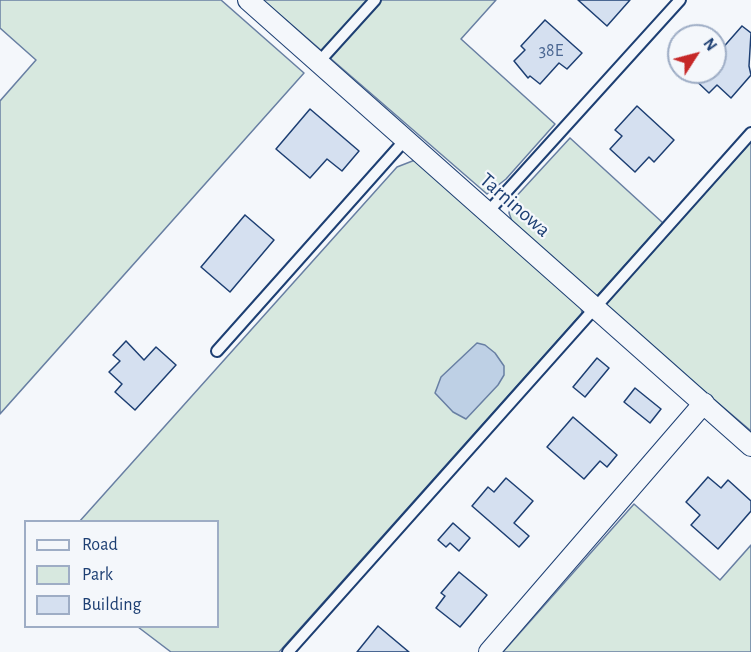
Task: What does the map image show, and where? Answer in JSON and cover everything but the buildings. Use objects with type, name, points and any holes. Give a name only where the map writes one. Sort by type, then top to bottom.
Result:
[{"type":"street","name":"Tarninowa","points":[[248,0],[487,213],[596,306],[751,446]]},
{"type":"street","points":[[489,652],[704,403]]},
{"type":"lane","points":[[318,63],[375,0]]},
{"type":"lane","points":[[487,213],[680,0]]},
{"type":"lane","points":[[288,652],[751,134]]},
{"type":"lane","points":[[217,351],[405,140]]},
{"type":"green space","points":[[0,0],[221,0],[304,73],[0,414],[0,101],[36,60],[0,28]]},
{"type":"green space","points":[[263,0],[496,0],[461,39],[555,124],[506,179],[487,194]]},
{"type":"green space","points":[[570,138],[663,223],[596,297],[513,224],[509,213],[512,201]]},
{"type":"green space","points":[[751,142],[751,431],[604,306]]},
{"type":"green space","points":[[415,160],[580,303],[582,313],[279,652],[171,652],[139,628],[219,628],[219,520],[81,520],[397,167]]},
{"type":"green space","points":[[634,504],[720,580],[751,545],[751,652],[503,652]]},
{"type":"water","points":[[477,343],[485,345],[495,353],[504,366],[504,375],[498,385],[466,419],[453,412],[435,393],[441,377]]}]
